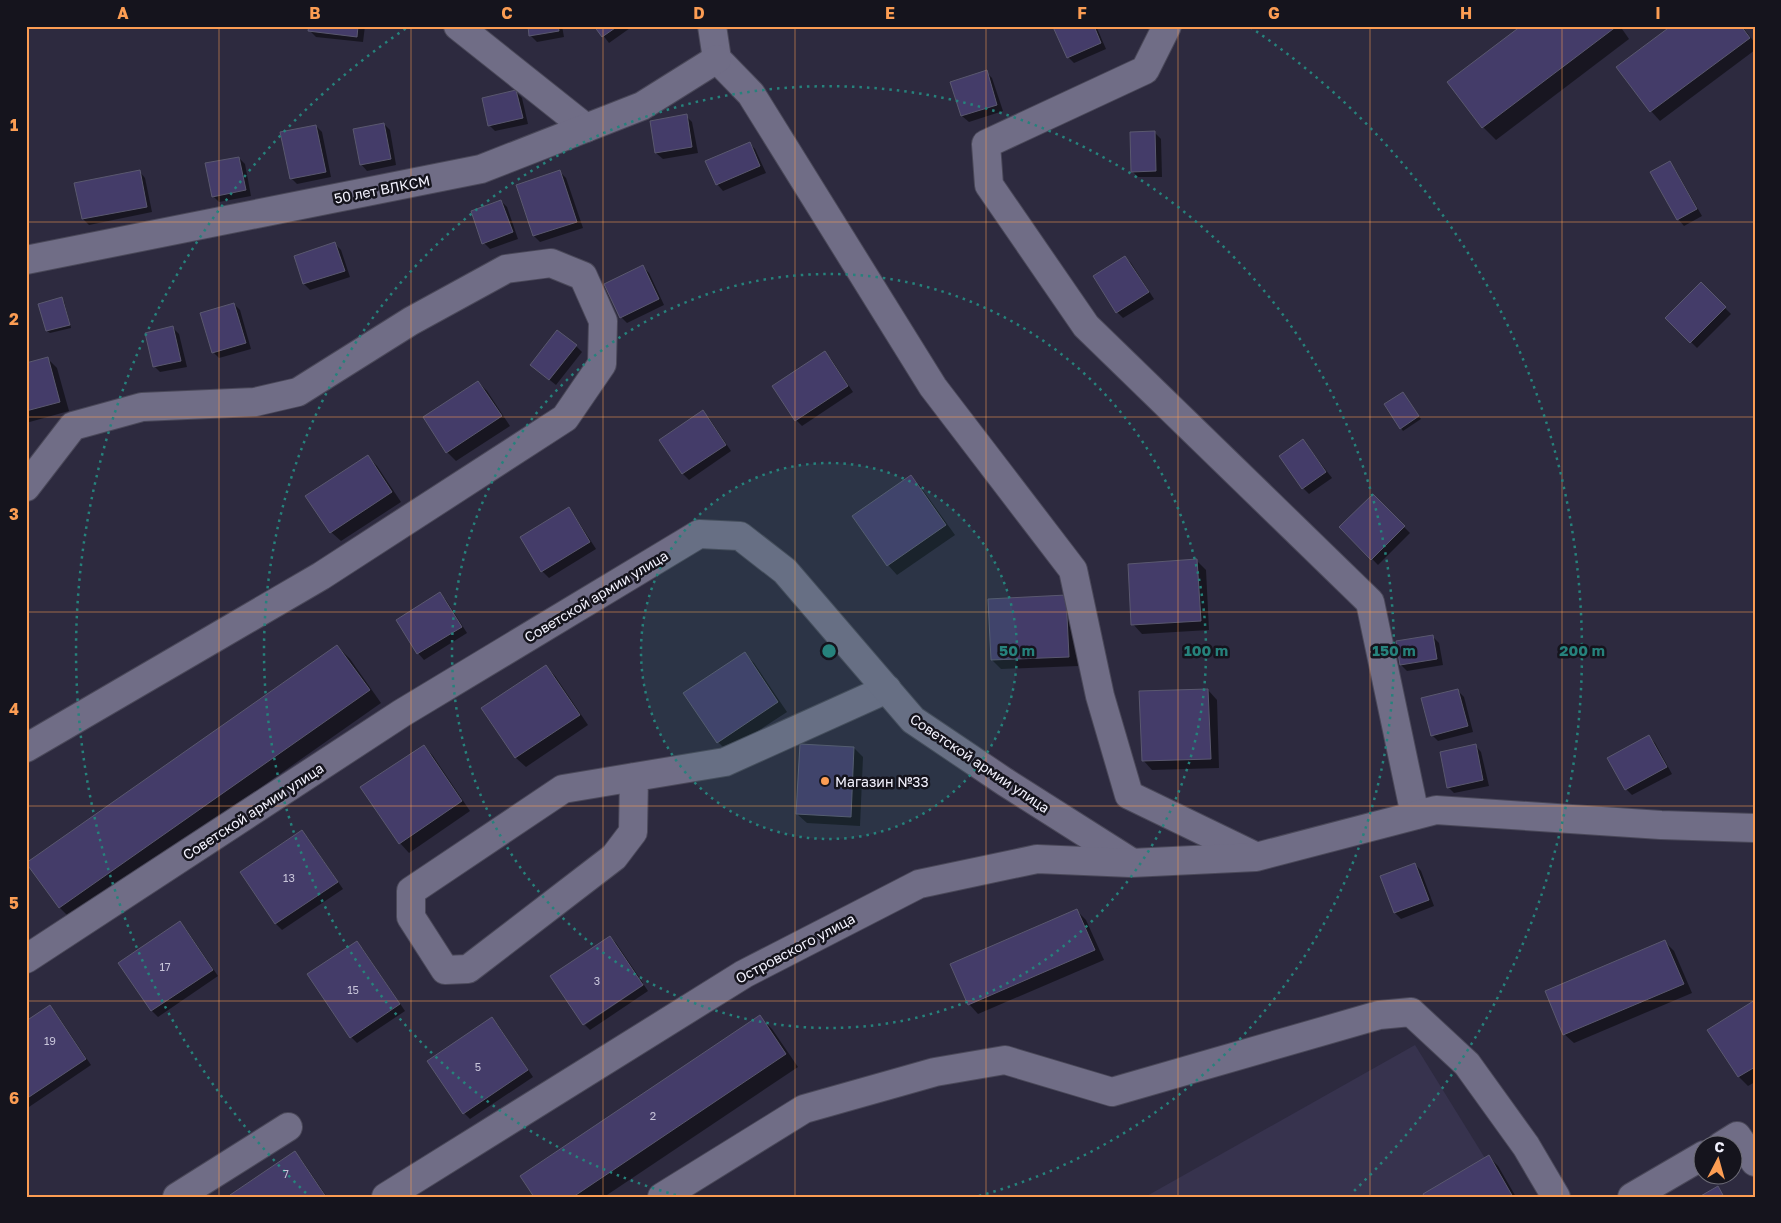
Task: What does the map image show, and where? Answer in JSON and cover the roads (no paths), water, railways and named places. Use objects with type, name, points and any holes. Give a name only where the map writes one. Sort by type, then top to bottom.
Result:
[{"type":"street","points":[[458,26],[586,128]]},
{"type":"street","points":[[712,26],[717,59],[751,94],[933,387],[1073,570],[1100,696],[1129,795],[1256,857]]},
{"type":"street","points":[[1167,26],[1145,70],[986,144],[989,185],[1086,326],[1370,602],[1415,816]]},
{"type":"street","name":"50 лет ВЛКСМ","points":[[26,260],[481,169],[642,106],[717,59]]},
{"type":"street","points":[[26,487],[73,426],[142,407],[255,402],[298,392],[411,321],[506,269],[551,263],[583,276],[603,321],[602,364],[565,418],[321,576],[26,748]]},
{"type":"street","name":"Советской армии улица","points":[[27,957],[402,713],[699,534],[740,536],[785,570],[913,720],[1005,782],[1131,862]]},
{"type":"street","points":[[634,777],[632,832],[614,857],[468,970],[445,970],[411,917],[411,891],[564,789],[634,777],[725,762],[887,689]]},
{"type":"street","name":"Островского улица","points":[[386,1197],[744,974],[919,884],[1037,858],[1131,862],[1256,857],[1436,810],[1661,825],[1755,828]]},
{"type":"street","points":[[662,1197],[804,1110],[935,1072],[1005,1060],[1112,1092],[1380,1015],[1411,1012],[1467,1064],[1526,1146],[1556,1197]]},
{"type":"street","points":[[177,1197],[288,1127]]},
{"type":"street","points":[[1744,1145],[1755,1162]]},
{"type":"street","points":[[1632,1197],[1694,1161]]},
{"type":"place","name":"Магазин №33","points":[[825,781]]}]
